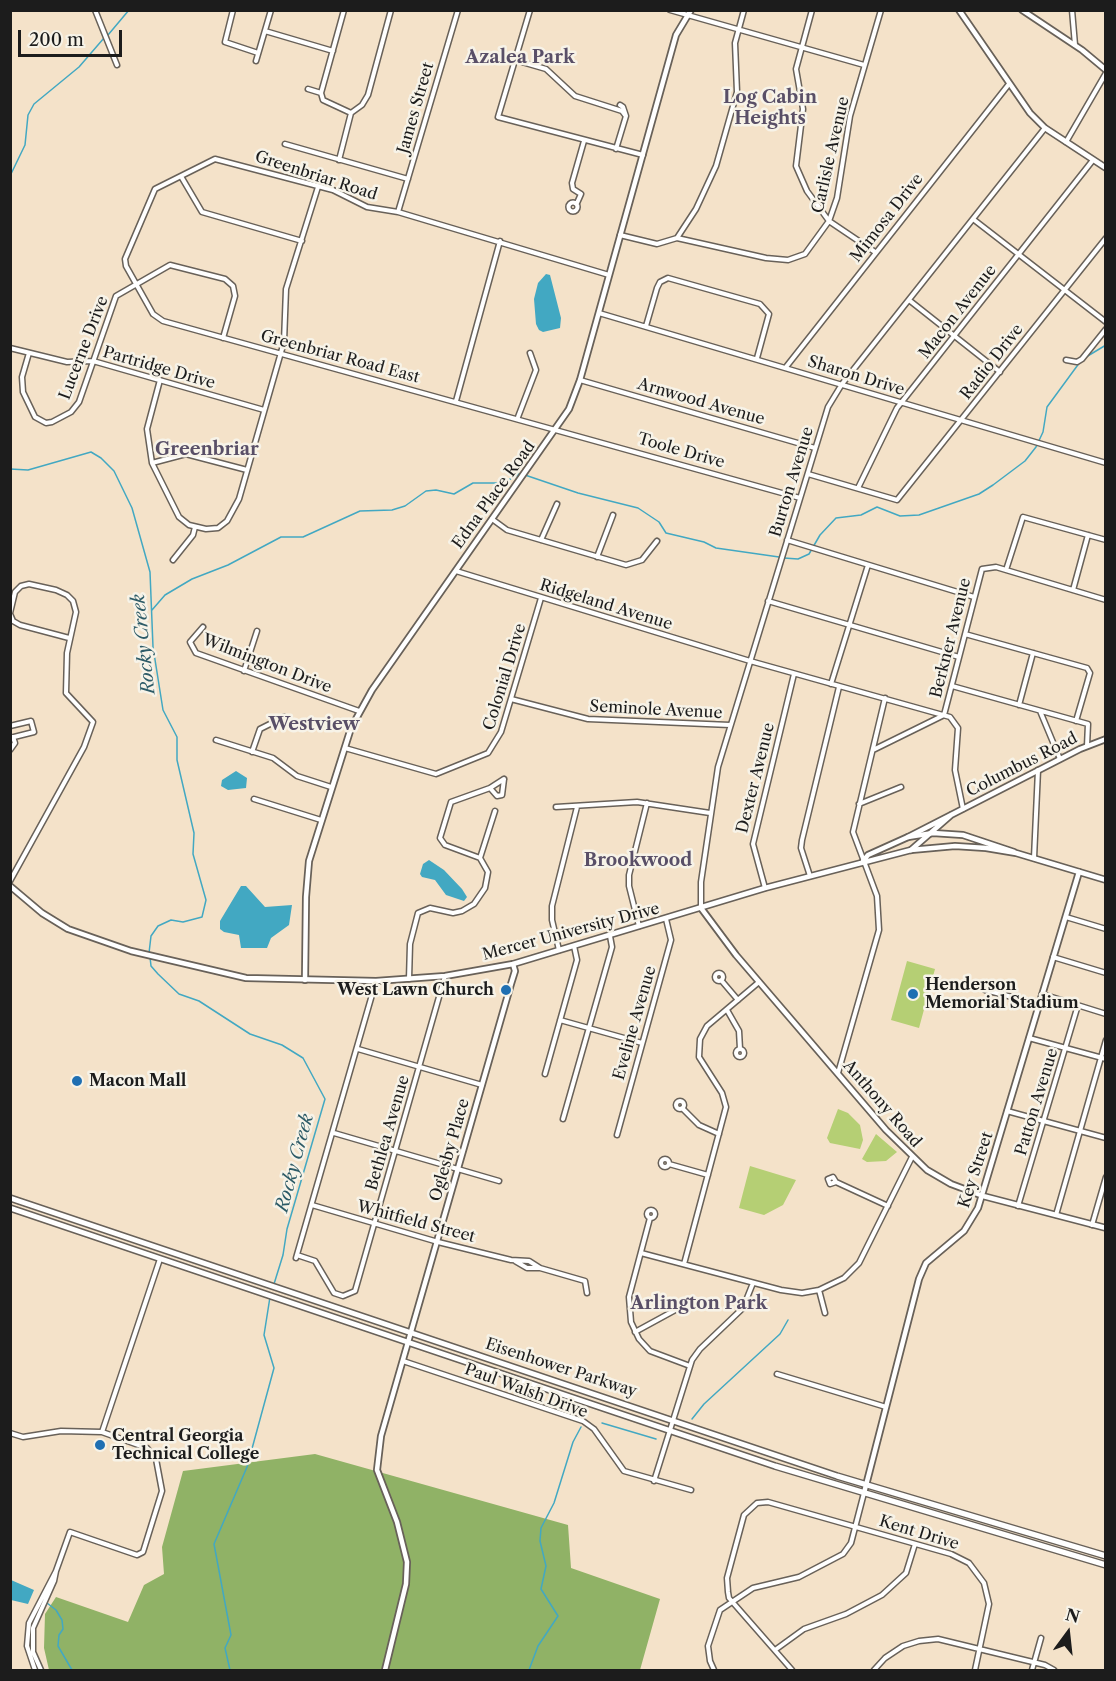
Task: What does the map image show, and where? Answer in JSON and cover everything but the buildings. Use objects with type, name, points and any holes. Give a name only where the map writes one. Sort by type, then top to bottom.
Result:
[{"type":"main road","name":"Eisenhower Parkway","points":[[10,1198],[867,1485],[1106,1556]]},
{"type":"main road","name":"Eisenhower Parkway","points":[[10,1208],[669,1430],[864,1493],[1106,1564]]},
{"type":"street","points":[[95,10],[117,65]]},
{"type":"street","points":[[233,10],[226,43],[258,53]]},
{"type":"street","points":[[256,61],[271,10]]},
{"type":"street","points":[[344,10],[321,93],[323,100],[351,113]]},
{"type":"street","points":[[339,160],[351,113],[362,105],[368,95],[392,10]]},
{"type":"street","name":"James Street","points":[[398,212],[458,10]]},
{"type":"street","points":[[530,10],[498,117],[584,141],[643,154]]},
{"type":"street","points":[[670,10],[689,13],[738,30],[864,65]]},
{"type":"street","points":[[677,238],[696,208],[716,166],[737,92],[735,43],[744,10]]},
{"type":"street","points":[[812,10],[796,69],[803,109],[796,166],[807,191],[830,221],[875,252]]},
{"type":"street","name":"Carlisle Avenue","points":[[620,236],[657,244],[677,238],[788,261],[805,254],[830,221],[840,181],[850,116],[881,10]]},
{"type":"street","points":[[959,10],[1027,110],[1045,128],[1106,168]]},
{"type":"street","points":[[1022,10],[1075,46],[1106,71],[1066,142]]},
{"type":"street","points":[[1072,10],[1075,46]]},
{"type":"street","name":"Edna Place Road","points":[[305,980],[307,879],[331,787],[359,711],[568,409],[580,380],[676,35],[689,13]]},
{"type":"street","points":[[265,31],[333,51]]},
{"type":"street","points":[[515,60],[546,69],[575,96],[619,107],[626,115],[616,149]]},
{"type":"street","name":"Mimosa Drive","points":[[786,367],[1009,84]]},
{"type":"street","points":[[308,89],[321,93]]},
{"type":"street","name":"Burton Avenue","points":[[701,908],[700,891],[718,767],[828,407],[842,384],[1045,128]]},
{"type":"street","points":[[577,203],[581,194],[573,189],[572,183],[584,141]]},
{"type":"street","points":[[285,144],[408,179]]},
{"type":"street","name":"Greenbriar Road","points":[[135,284],[125,259],[148,200],[155,189],[182,178],[199,165],[215,159],[342,194],[367,207],[398,212],[609,275]]},
{"type":"street","name":"Macon Avenue","points":[[858,488],[902,403],[1093,160]]},
{"type":"street","points":[[182,178],[202,212],[302,241]]},
{"type":"street","points":[[160,380],[147,429],[152,463],[179,517],[195,526],[213,530],[225,523],[239,499],[285,337],[284,296],[318,187]]},
{"type":"street","points":[[973,219],[1106,322]]},
{"type":"street","name":"Radio Drive","points":[[858,488],[897,500],[1106,238]]},
{"type":"street","points":[[456,401],[500,241]]},
{"type":"street","name":"Lucerne Drive","points":[[29,353],[22,377],[22,392],[35,417],[46,423],[75,409],[116,296],[170,265],[228,280],[233,286],[235,296],[223,338]]},
{"type":"street","points":[[646,327],[660,282],[668,278],[765,307],[769,314],[757,358]]},
{"type":"street","name":"Greenbriar Road East","points":[[135,284],[157,318],[280,355],[556,429]]},
{"type":"street","points":[[909,300],[1000,372]]},
{"type":"street","name":"Sharon Drive","points":[[599,313],[1106,462]]},
{"type":"street","points":[[1066,360],[1077,362],[1082,359],[1106,329]]},
{"type":"street","name":"Partridge Drive","points":[[10,348],[67,362],[93,361],[264,410]]},
{"type":"street","points":[[518,417],[536,370],[530,353]]},
{"type":"street","name":"Arnwood Avenue","points":[[580,380],[815,448]]},
{"type":"street","name":"Toole Drive","points":[[556,429],[800,498]]},
{"type":"street","points":[[152,463],[186,454],[247,471]]},
{"type":"street","points":[[807,474],[858,488]]},
{"type":"street","points":[[541,540],[557,504]]},
{"type":"street","points":[[597,557],[613,515]]},
{"type":"street","points":[[1106,540],[1023,517],[1006,570],[1106,600]]},
{"type":"street","points":[[491,519],[507,530],[631,565],[645,557],[657,541]]},
{"type":"street","points":[[173,560],[193,535],[195,526]]},
{"type":"street","points":[[1073,590],[1088,535]]},
{"type":"street","points":[[787,540],[974,597]]},
{"type":"street","points":[[831,684],[868,565]]},
{"type":"street","name":"Berkner Avenue","points":[[963,809],[956,770],[958,726],[952,718],[944,715],[980,572],[988,566],[1006,570]]},
{"type":"street","name":"Ridgeland Avenue","points":[[455,570],[750,661],[944,715]]},
{"type":"street","points":[[10,881],[92,728],[93,722],[66,693],[69,638],[76,612],[73,601],[67,595],[29,584],[21,585],[15,592],[10,614],[13,621],[69,638]]},
{"type":"street","name":"Colonial Drive","points":[[345,748],[428,773],[448,771],[482,757],[493,749],[512,699],[542,598]]},
{"type":"street","points":[[768,601],[959,657]]},
{"type":"street","name":"Wilmington Drive","points":[[203,627],[192,637],[192,649],[200,655],[359,711]]},
{"type":"street","points":[[244,670],[257,631]]},
{"type":"street","points":[[965,634],[1089,670],[1076,721]]},
{"type":"street","points":[[1018,705],[1033,652]]},
{"type":"street","name":"Dexter Avenue","points":[[765,888],[753,844],[794,674]]},
{"type":"street","points":[[952,686],[1090,726],[1087,746]]},
{"type":"street","points":[[810,876],[803,854],[802,840],[839,687]]},
{"type":"street","points":[[838,1073],[880,924],[877,896],[854,832],[885,698]]},
{"type":"street","name":"Seminole Avenue","points":[[512,699],[588,719],[730,725]]},
{"type":"street","points":[[1040,711],[1060,759]]},
{"type":"street","points":[[872,750],[944,715]]},
{"type":"street","points":[[252,752],[260,729],[285,717]]},
{"type":"street","points":[[10,726],[31,721],[34,732],[12,738],[15,742],[10,750]]},
{"type":"street","name":"Columbus Road","points":[[908,837],[1060,759],[1106,739]]},
{"type":"street","points":[[216,740],[278,760],[297,776],[331,787]]},
{"type":"street","points":[[1034,858],[1038,770]]},
{"type":"street","points":[[480,858],[445,845],[440,838],[451,802],[490,788],[500,780],[505,781],[501,796],[495,794],[490,788]]},
{"type":"street","points":[[860,804],[902,787]]},
{"type":"street","points":[[254,799],[321,820]]},
{"type":"street","points":[[556,807],[647,803],[710,813]]},
{"type":"street","points":[[639,926],[628,886],[647,803]]},
{"type":"street","points":[[559,950],[552,920],[552,906],[577,807]]},
{"type":"street","points":[[409,979],[408,961],[416,916],[426,909],[458,913],[474,904],[482,894],[488,877],[480,858],[495,811]]},
{"type":"street","name":"Columbus Road","points":[[911,850],[951,815]]},
{"type":"street","name":"Mercer University Drive","points":[[863,861],[868,855],[908,837],[933,833],[963,835],[1007,848],[1016,854]]},
{"type":"street","name":"Mercer University Drive","points":[[10,886],[42,913],[68,929],[131,951],[246,978],[376,981],[445,976],[513,964],[765,888],[911,850],[962,846],[1016,854],[1106,880]]},
{"type":"street","name":"Key Street","points":[[864,1493],[921,1273],[931,1258],[971,1223],[983,1196],[1079,872]]},
{"type":"street","name":"Anthony Road","points":[[701,908],[759,982],[912,1157],[951,1184],[983,1196],[1106,1228]]},
{"type":"street","points":[[1065,916],[1106,929]]},
{"type":"street","name":"Eveline Avenue","points":[[617,1135],[671,940],[666,919]]},
{"type":"street","points":[[563,1119],[612,947],[610,936]]},
{"type":"street","points":[[545,1074],[577,960],[574,946]]},
{"type":"street","points":[[1053,957],[1106,973]]},
{"type":"street","name":"Oglesby Place","points":[[385,1671],[406,1584],[407,1562],[397,1522],[377,1470],[381,1436],[515,971],[513,964]]},
{"type":"street","name":"Bethlea Avenue","points":[[312,1205],[296,1256],[315,1261],[334,1293],[343,1296],[350,1295],[356,1288],[445,976]]},
{"type":"street","points":[[721,980],[738,1000]]},
{"type":"street","points":[[312,1205],[376,981]]},
{"type":"street","points":[[684,1264],[725,1113],[725,1101],[702,1063],[699,1044],[708,1026],[759,982]]},
{"type":"street","points":[[985,990],[1039,1004]]},
{"type":"street","points":[[1042,994],[1106,1014]]},
{"type":"street","name":"Patton Avenue","points":[[1018,1206],[1078,1005]]},
{"type":"street","points":[[727,1010],[739,1031],[740,1049]]},
{"type":"street","points":[[560,1020],[642,1042]]},
{"type":"street","points":[[1029,1038],[1103,1058]]},
{"type":"street","points":[[1056,1215],[1103,1058],[1106,1040]]},
{"type":"street","points":[[358,1049],[482,1085]]},
{"type":"street","points":[[682,1108],[699,1125],[719,1134]]},
{"type":"street","points":[[1007,1111],[1106,1138]]},
{"type":"street","points":[[334,1132],[499,1181]]},
{"type":"street","points":[[641,1253],[790,1292],[819,1290],[844,1278],[859,1263],[912,1157]]},
{"type":"street","points":[[669,1164],[708,1175]]},
{"type":"street","points":[[1092,1225],[1106,1177]]},
{"type":"street","points":[[836,1182],[888,1206]]},
{"type":"street","name":"Whitfield Street","points":[[312,1205],[438,1242],[515,1261],[527,1268],[540,1268],[585,1281],[587,1293]]},
{"type":"street","points":[[650,1218],[628,1303],[635,1332],[654,1353],[690,1366]]},
{"type":"street","points":[[102,1432],[160,1259]]},
{"type":"street","points":[[654,1481],[690,1366],[700,1349],[743,1308],[753,1283]]},
{"type":"street","points":[[819,1290],[825,1313]]},
{"type":"street","points":[[635,1332],[679,1308]]},
{"type":"street","name":"Paul Walsh Drive","points":[[403,1361],[583,1421],[594,1430],[620,1467],[632,1475],[691,1490]]},
{"type":"street","points":[[777,1374],[886,1407]]},
{"type":"street","points":[[10,1433],[23,1437],[61,1431],[102,1432],[143,1446],[153,1454],[162,1482],[160,1500],[144,1550],[139,1555],[70,1532],[56,1571],[29,1623],[27,1646],[35,1671]]},
{"type":"street","points":[[714,1671],[708,1654],[709,1638],[720,1610],[762,1585],[800,1577],[848,1550],[864,1493]]},
{"type":"street","name":"Kent Drive","points":[[732,1601],[728,1592],[727,1578],[744,1515],[752,1505],[768,1502],[957,1556],[969,1563],[981,1578],[989,1604],[975,1671]]},
{"type":"street","points":[[775,1650],[804,1629],[854,1611],[882,1595],[906,1573],[915,1544]]},
{"type":"street","points":[[40,1671],[33,1652],[33,1628],[54,1581],[56,1571]]},
{"type":"street","points":[[732,1601],[792,1671]]},
{"type":"street","points":[[1032,1671],[1041,1638]]},
{"type":"street","points":[[874,1671],[895,1651],[920,1641],[938,1639],[1034,1662],[1054,1671]]},
{"type":"green space","name":"Henderson Memorial Stadium","points":[[907,961],[935,969],[919,1028],[891,1020]]},
{"type":"green space","points":[[838,1109],[848,1113],[860,1125],[863,1140],[860,1149],[830,1143],[827,1138]]},
{"type":"green space","points":[[876,1134],[897,1152],[886,1161],[867,1162],[862,1159]]},
{"type":"green space","points":[[750,1166],[796,1180],[783,1205],[764,1215],[739,1208]]},
{"type":"green space","points":[[315,1454],[568,1525],[571,1568],[660,1599],[640,1670],[49,1670],[44,1648],[45,1614],[56,1597],[128,1622],[144,1585],[164,1574],[162,1547],[183,1471]]},
{"type":"water","points":[[546,274],[550,275],[561,318],[560,328],[543,332],[536,324],[534,299],[538,283]]},
{"type":"water","points":[[236,771],[247,778],[246,788],[228,790],[221,786],[222,780]]},
{"type":"water","points":[[429,860],[444,870],[462,889],[467,897],[464,901],[446,895],[435,880],[422,877],[420,874],[423,864]]},
{"type":"water","points":[[241,886],[246,886],[265,907],[292,905],[289,925],[271,938],[267,948],[241,948],[239,935],[220,929],[220,921]]},
{"type":"water","points":[[11,1580],[34,1590],[28,1604],[11,1600]]},
{"type":"waterway","points":[[108,35],[129,10]]},
{"type":"waterway","points":[[10,176],[25,145],[28,115],[34,104],[79,67],[104,38]]},
{"type":"waterway","points":[[1086,357],[1106,345]]},
{"type":"waterway","points":[[784,558],[798,559],[809,554],[820,535],[836,518],[861,515],[877,507],[900,516],[919,515],[979,494],[993,485],[1025,461],[1036,447],[1043,432],[1047,407],[1080,362]]},
{"type":"waterway","name":"Rocky Creek","points":[[10,469],[28,470],[91,452],[114,471],[132,508],[150,572],[153,647],[163,710],[177,737],[177,760],[194,833],[193,854],[206,900],[202,917],[183,922],[171,920],[158,926],[151,936],[149,953]]},
{"type":"waterway","points":[[152,610],[165,595],[192,579],[228,565],[281,537],[303,537],[360,511],[392,510],[405,506],[426,491],[436,490],[454,494],[473,483],[503,483],[521,473]]},
{"type":"waterway","points":[[525,475],[578,493],[638,508],[659,522],[666,533],[704,542],[716,548],[779,557]]},
{"type":"waterway","name":"Rocky Creek","points":[[150,957],[151,966],[179,994],[199,1001],[250,1034],[282,1045],[303,1058],[325,1099],[287,1229],[283,1255],[274,1284]]},
{"type":"waterway","name":"Rocky Creek","points":[[230,1670],[225,1648],[231,1635],[214,1544],[247,1467],[274,1368],[264,1335],[270,1297]]},
{"type":"waterway","points":[[692,1419],[704,1404],[780,1334],[788,1320]]},
{"type":"waterway","points":[[602,1423],[656,1439]]},
{"type":"waterway","points":[[529,1670],[538,1646],[558,1616],[541,1589],[546,1566],[540,1541],[541,1528],[554,1503],[573,1442],[581,1427]]},
{"type":"waterway","points":[[47,1603],[56,1610],[62,1620],[63,1629],[59,1635],[58,1646],[72,1670]]},
{"type":"place","name":"West Lawn Church","points":[[506,990]]},
{"type":"place","name":"Henderson Memorial Stadium","points":[[913,994]]},
{"type":"place","name":"Macon Mall","points":[[77,1081]]},
{"type":"place","name":"Central Georgia Technical College","points":[[100,1445]]},
{"type":"district","name":"Azalea Park","points":[[520,58]]},
{"type":"district","name":"Log Cabin Heights","points":[[770,108]]},
{"type":"district","name":"Greenbriar","points":[[207,450]]},
{"type":"district","name":"Westview","points":[[314,725]]},
{"type":"district","name":"Brookwood","points":[[638,861]]},
{"type":"district","name":"Arlington Park","points":[[699,1304]]}]
